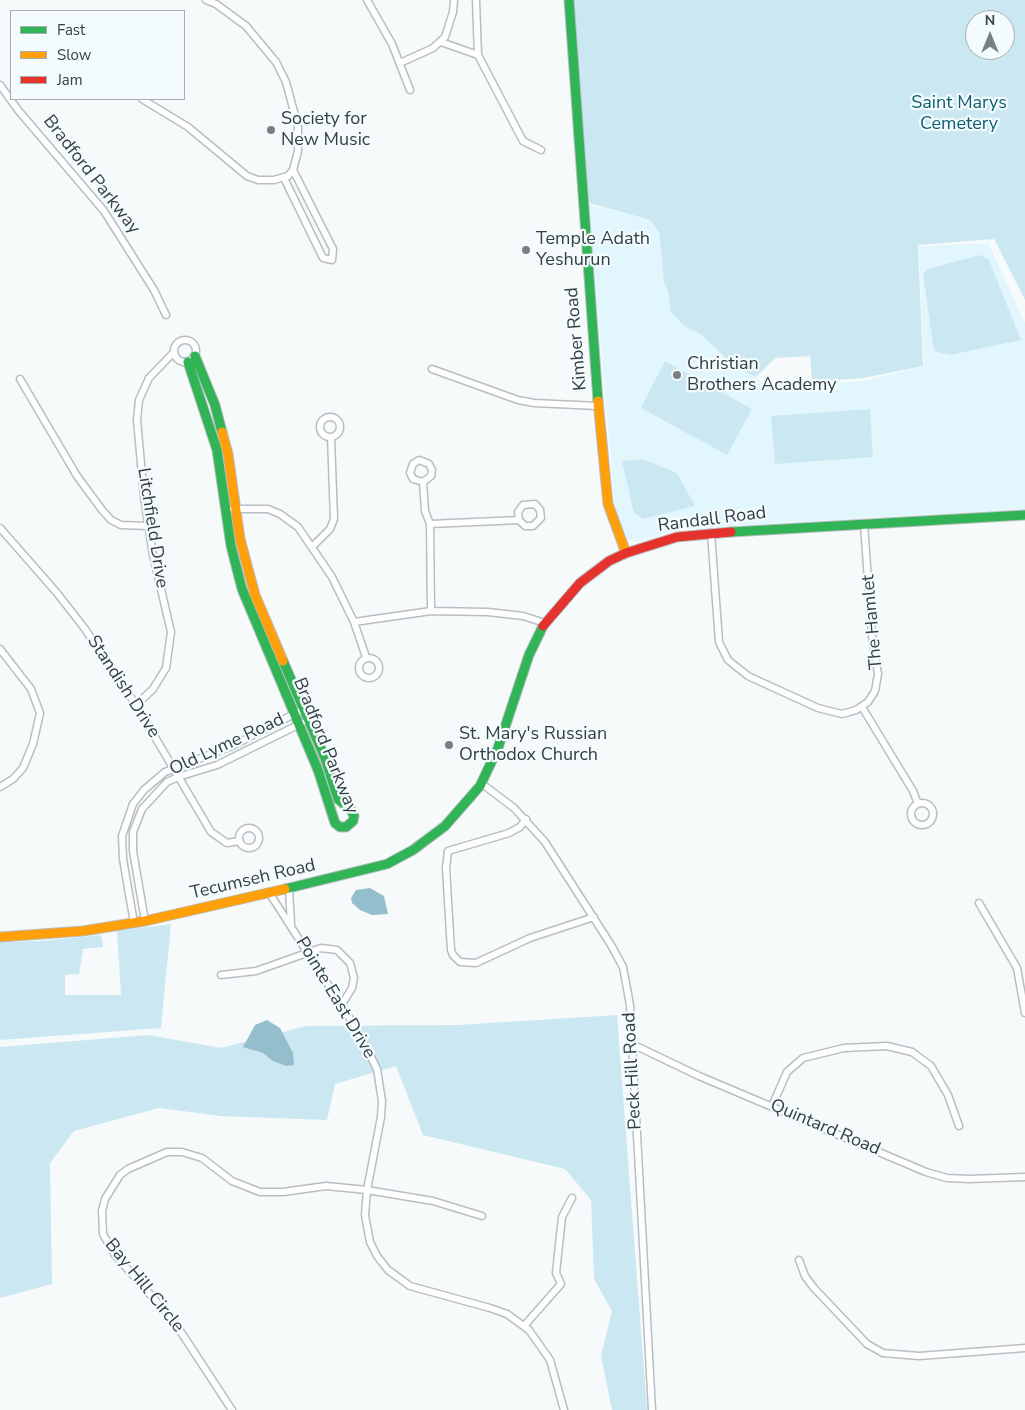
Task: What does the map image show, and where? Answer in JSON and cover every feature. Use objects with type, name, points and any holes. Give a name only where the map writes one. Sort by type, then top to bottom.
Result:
[{"type":"street","points":[[144,100],[188,127],[247,176],[258,180],[284,178],[293,170],[298,151],[296,120],[286,82],[276,62],[246,26],[216,4],[206,0]]},
{"type":"street","points":[[367,0],[400,63],[410,90]]},
{"type":"street","points":[[400,63],[425,52],[441,42],[450,26],[454,0]]},
{"type":"street","points":[[476,0],[478,55],[523,140],[541,150]]},
{"type":"street","name":"Kimber Road","points":[[569,0],[598,406],[608,504],[626,553]]},
{"type":"street","points":[[441,42],[478,55]]},
{"type":"street","name":"Bradford Parkway","points":[[0,85],[8,91]]},
{"type":"street","name":"Bradford Parkway","points":[[15,100],[104,211],[150,282],[166,315]]},
{"type":"street","points":[[284,178],[323,258],[332,260],[333,249],[293,170]]},
{"type":"street","name":"Bradford Parkway","points":[[174,352],[179,341],[188,339],[196,347],[192,359],[217,450],[227,509],[230,546],[242,589],[318,770],[335,823],[340,827],[350,825],[354,816],[351,810],[338,799],[325,758],[255,595],[242,548],[228,454],[217,413],[192,359]]},
{"type":"street","points":[[174,352],[181,361],[192,359]]},
{"type":"street","name":"Litchfield Drive","points":[[136,705],[161,678],[166,668],[170,649],[170,624],[148,526],[137,420],[139,400],[148,378],[174,352]]},
{"type":"street","points":[[432,369],[518,400],[534,403],[598,406]]},
{"type":"street","points":[[20,379],[77,476],[102,510],[111,520],[121,526],[148,526]]},
{"type":"street","points":[[312,547],[330,529],[334,519],[331,437]]},
{"type":"street","points":[[423,482],[425,511],[430,524],[431,611]]},
{"type":"street","points":[[227,509],[255,507],[280,514],[298,528],[332,577],[354,622],[366,657]]},
{"type":"street","name":"Randall Road","points":[[481,783],[498,748],[529,656],[545,624],[580,582],[609,561],[626,553],[677,537],[711,533],[1025,515]]},
{"type":"street","points":[[430,524],[519,520]]},
{"type":"street","name":"The Hamlet","points":[[862,707],[875,691],[878,674],[872,636],[864,524]]},
{"type":"street","name":"Standish Drive","points":[[0,528],[24,554],[85,629],[136,705],[211,832],[227,843],[239,841]]},
{"type":"street","points":[[711,533],[719,642],[728,660],[748,676],[831,713],[850,713],[862,707],[913,791],[918,804]]},
{"type":"street","points":[[354,622],[431,611],[488,612],[523,616],[545,624]]},
{"type":"street","points":[[0,649],[31,689],[40,713],[34,744],[23,768],[13,779],[0,787]]},
{"type":"street","name":"Old Lyme Road","points":[[134,923],[123,859],[122,836],[125,822],[133,804],[144,790],[173,768],[203,759],[232,746],[304,709]]},
{"type":"street","name":"Old Lyme Road","points":[[145,921],[135,869],[133,832],[142,809],[154,794],[178,777],[217,765],[308,720]]},
{"type":"street","name":"Peck Hill Road","points":[[481,783],[499,795],[526,819],[545,842],[594,917],[623,967],[628,985],[652,1410]]},
{"type":"street","name":"Tecumseh Road","points":[[0,937],[83,931],[134,923],[366,871],[387,864],[414,850],[445,826],[460,811],[481,783]]},
{"type":"street","points":[[526,819],[520,827],[509,833],[448,852],[446,868],[451,950],[453,955],[460,962],[476,963],[530,938],[594,917]]},
{"type":"street","name":"Pointe East Drive","points":[[289,889],[291,925]]},
{"type":"street","name":"Pointe East Drive","points":[[270,894],[370,1054],[380,1081],[381,1117],[367,1190],[366,1228],[377,1256],[388,1270],[418,1289],[490,1308],[507,1314],[524,1326],[541,1345],[550,1360],[564,1410]]},
{"type":"street","points":[[979,903],[1017,968],[1025,1013]]},
{"type":"street","points":[[221,975],[256,971],[321,948],[337,950],[350,963],[354,978],[352,988],[341,1006]]},
{"type":"street","name":"Quintard Road","points":[[632,1044],[699,1076],[926,1172],[947,1178],[1025,1177]]},
{"type":"street","points":[[772,1106],[787,1072],[793,1065],[804,1058],[844,1048],[887,1046],[912,1052],[931,1066],[948,1095],[959,1126]]},
{"type":"street","name":"Bay Hill Circle","points":[[232,1410],[173,1320],[107,1244],[103,1234],[102,1211],[110,1189],[120,1175],[148,1158],[174,1151],[189,1153],[202,1158],[232,1181],[260,1192],[283,1192],[326,1186],[367,1190],[433,1201],[482,1216]]},
{"type":"street","points":[[524,1326],[561,1284],[556,1273],[562,1217],[572,1198]]},
{"type":"street","points":[[799,1260],[805,1276],[814,1288],[867,1344],[883,1354],[918,1356],[1025,1348]]},
{"type":"shaded area","name":"Christian Brothers Academy","points":[[588,204],[650,220],[659,231],[664,282],[668,291],[671,312],[684,326],[702,335],[745,372],[756,377],[765,385],[794,381],[809,384],[863,381],[924,366],[919,246],[988,243],[1025,323],[1025,509],[681,529],[636,542],[628,539],[619,522],[615,505]]},
{"type":"shaded area","points":[[370,888],[384,896],[388,914],[372,915],[360,910],[352,903],[351,898],[356,890]]},
{"type":"shaded area","points":[[267,1020],[280,1028],[293,1053],[294,1065],[286,1066],[273,1061],[263,1053],[243,1047],[255,1025]]},
{"type":"green space","name":"Saint Marys Cemetery","points":[[569,0],[1025,0],[1025,300],[994,239],[918,245],[923,366],[863,378],[812,382],[810,356],[775,358],[756,377],[745,372],[729,361],[702,335],[684,326],[671,312],[668,291],[664,282],[659,232],[650,220],[586,202],[574,29]]},
{"type":"green space","points":[[980,255],[989,260],[1021,340],[950,355],[934,351],[923,274],[928,269]]},
{"type":"green space","points":[[665,361],[752,409],[727,455],[641,408]]},
{"type":"green space","points":[[870,409],[873,457],[775,464],[771,416]]},
{"type":"green space","points":[[643,459],[677,473],[695,506],[643,519],[634,513],[622,461]]},
{"type":"green space","points":[[171,924],[161,1028],[0,1040],[0,942],[42,941],[101,935],[103,947],[83,949],[79,974],[65,975],[65,995],[121,995],[117,931]]},
{"type":"green space","points":[[617,1015],[647,1410],[612,1410],[601,1356],[612,1311],[594,1279],[591,1200],[565,1169],[423,1135],[396,1066],[335,1084],[327,1120],[221,1116],[159,1108],[74,1131],[50,1163],[52,1284],[0,1298],[0,1047],[149,1035],[221,1048],[306,1026],[457,1025]]},
{"type":"traffic: fast","points":[[569,0],[598,401]]},
{"type":"traffic: fast","points":[[195,356],[215,405],[222,432]]},
{"type":"traffic: fast","points":[[188,362],[217,450],[231,546],[242,589],[318,770],[335,823],[340,827],[346,827],[353,821],[354,816],[351,810],[338,799],[325,758],[283,661]]},
{"type":"traffic: fast","points":[[731,532],[1025,515]]},
{"type":"traffic: fast","points":[[285,889],[387,864],[413,850],[445,826],[480,786],[498,748],[529,655],[543,626]]},
{"type":"traffic: slow","points":[[598,401],[608,504],[626,553]]},
{"type":"traffic: slow","points":[[222,432],[228,454],[240,539],[255,595],[283,661]]},
{"type":"traffic: slow","points":[[0,937],[83,931],[145,921],[285,889]]},
{"type":"traffic: jam","points":[[543,626],[580,583],[609,561],[626,553],[677,537],[731,532]]},
{"type":"place","name":"Society for New Music","points":[[271,130]]},
{"type":"place","name":"Temple Adath Yeshurun","points":[[526,250]]},
{"type":"place","name":"Christian Brothers Academy","points":[[677,375]]},
{"type":"place","name":"St. Mary's Russian Orthodox Church","points":[[449,745]]}]
